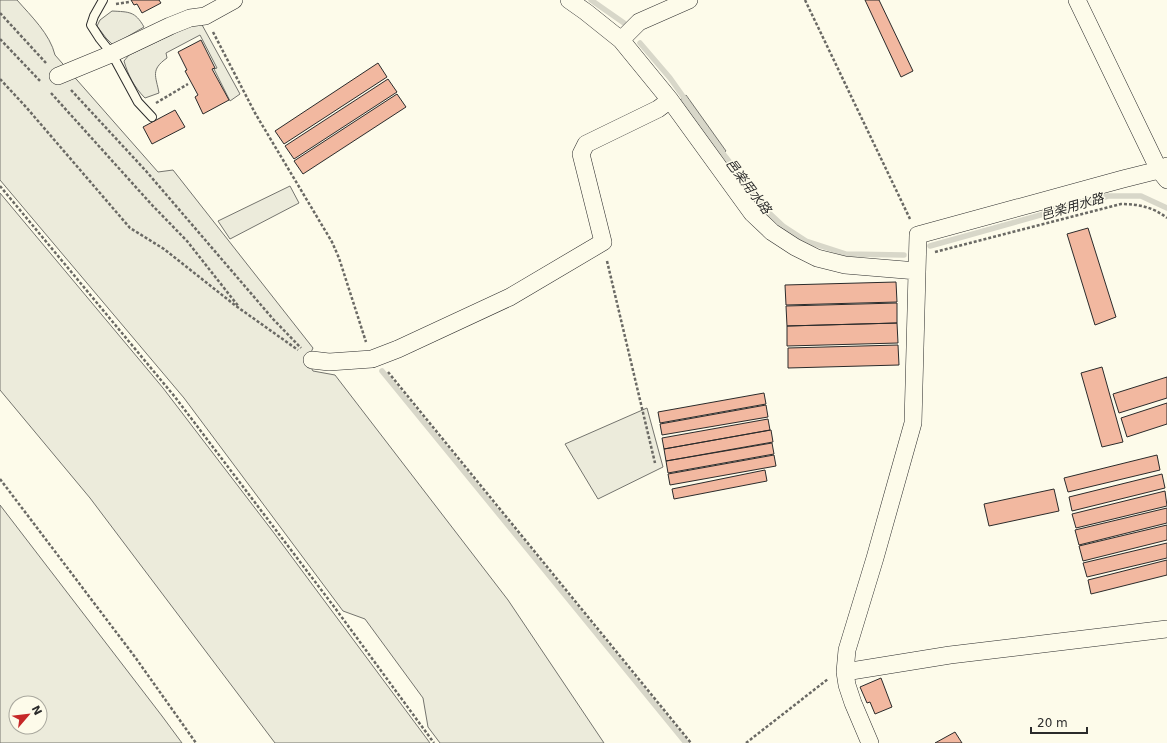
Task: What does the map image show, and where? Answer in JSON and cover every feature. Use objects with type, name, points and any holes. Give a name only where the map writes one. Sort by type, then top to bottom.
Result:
[{"type":"street","points":[[58,76],[112,54],[170,26],[190,18],[206,16],[234,0]]},
{"type":"street","points":[[570,0],[621,40],[670,100],[752,213],[772,232],[795,247],[817,258],[845,265],[917,264]]},
{"type":"street","points":[[621,40],[639,22],[689,0]]},
{"type":"street","points":[[870,743],[852,703],[847,685],[845,672],[847,650],[875,558],[913,423],[918,235],[1122,179],[1164,172],[1077,0]]},
{"type":"street","points":[[312,360],[329,362],[374,358],[398,349],[510,297],[603,242],[582,154],[586,144],[658,109],[670,100]]},
{"type":"street","points":[[845,672],[950,655],[1167,629]]},
{"type":"lane","points":[[103,0],[94,16],[92,25],[100,39],[112,54],[138,102],[152,117]]},
{"type":"path","points":[[805,0],[918,235]]},
{"type":"path","points":[[0,13],[146,171],[273,319],[312,360]]},
{"type":"path","points":[[206,16],[255,114],[332,242],[374,358],[691,743]]},
{"type":"path","points":[[0,39],[43,85]]},
{"type":"path","points":[[0,79],[130,228],[164,249],[242,310],[312,360]]},
{"type":"path","points":[[145,109],[188,84]]},
{"type":"path","points":[[49,90],[152,205],[187,241],[242,310]]},
{"type":"path","points":[[0,186],[175,397],[335,608],[434,743]]},
{"type":"path","points":[[917,264],[927,254],[1120,204],[1136,204],[1149,207],[1160,212],[1167,218]]},
{"type":"path","points":[[603,242],[655,463]]},
{"type":"path","points":[[0,479],[135,657],[196,743]]},
{"type":"path","points":[[746,743],[832,676],[845,672]]},
{"type":"shaded area","points":[[0,0],[17,0],[34,19],[49,40],[55,55],[158,172],[173,170],[313,348],[307,361],[313,371],[335,375],[508,600],[604,743],[440,743],[428,727],[423,698],[365,619],[343,611],[184,398],[0,180]]},
{"type":"shaded area","points":[[112,11],[131,13],[138,18],[144,27],[113,45],[97,26],[100,20]]},
{"type":"shaded area","points":[[201,23],[240,94],[230,101],[214,69],[217,68],[200,35],[166,53],[167,58],[158,66],[156,70],[159,93],[145,98],[132,81],[124,61],[129,55],[194,24]]},
{"type":"shaded area","points":[[686,95],[726,151],[720,155],[680,100]]},
{"type":"shaded area","points":[[290,186],[299,203],[230,239],[218,221]]},
{"type":"shaded area","points":[[0,193],[163,388],[274,533],[430,743],[275,743],[90,498],[0,390]]},
{"type":"shaded area","points":[[647,408],[663,467],[598,499],[565,444]]},
{"type":"shaded area","points":[[0,505],[162,716],[182,743],[0,743]]},
{"type":"building","points":[[131,0],[159,0],[161,3],[142,13],[137,4],[134,5]]},
{"type":"building","points":[[865,0],[879,0],[913,71],[901,77]]},
{"type":"building","points":[[201,40],[215,68],[212,69],[229,100],[203,114],[195,97],[198,95],[185,71],[187,70],[178,52]]},
{"type":"building","points":[[378,63],[387,77],[284,144],[275,131]]},
{"type":"building","points":[[388,79],[397,92],[294,159],[285,146]]},
{"type":"building","points":[[397,94],[406,107],[303,174],[294,161]]},
{"type":"building","points":[[175,110],[185,127],[152,144],[143,127]]},
{"type":"building","points":[[1088,228],[1116,317],[1095,325],[1067,234]]},
{"type":"building","points":[[896,282],[897,302],[786,305],[785,285]]},
{"type":"building","points":[[897,303],[897,323],[787,326],[786,306]]},
{"type":"building","points":[[897,323],[898,343],[787,346],[787,326]]},
{"type":"building","points":[[898,345],[899,365],[788,368],[788,348]]},
{"type":"building","points":[[1102,367],[1123,442],[1102,447],[1081,373]]},
{"type":"building","points":[[1167,377],[1167,398],[1119,413],[1113,394]]},
{"type":"building","points":[[764,393],[766,404],[660,423],[658,412]]},
{"type":"building","points":[[1167,403],[1167,424],[1127,437],[1121,418]]},
{"type":"building","points":[[766,405],[768,417],[662,435],[660,424]]},
{"type":"building","points":[[768,419],[770,430],[664,449],[662,438]]},
{"type":"building","points":[[771,430],[773,442],[666,461],[664,449]]},
{"type":"building","points":[[772,443],[774,454],[668,473],[666,461]]},
{"type":"building","points":[[774,455],[776,466],[670,485],[668,474]]},
{"type":"building","points":[[1157,455],[1160,470],[1068,492],[1064,478]]},
{"type":"building","points":[[765,470],[767,481],[674,499],[672,489]]},
{"type":"building","points":[[1162,474],[1165,488],[1072,511],[1069,497]]},
{"type":"building","points":[[1054,489],[1059,511],[989,526],[984,504]]},
{"type":"building","points":[[1165,491],[1167,506],[1076,528],[1072,514]]},
{"type":"building","points":[[1167,508],[1167,523],[1079,545],[1075,530]]},
{"type":"building","points":[[1167,525],[1167,540],[1083,561],[1079,546]]},
{"type":"building","points":[[1167,543],[1167,558],[1087,577],[1083,563]]},
{"type":"building","points":[[1167,560],[1167,575],[1091,594],[1088,580]]},
{"type":"building","points":[[881,678],[892,707],[875,714],[870,702],[867,703],[860,687]]},
{"type":"building","points":[[955,732],[962,743],[935,743]]},
{"type":"waterway","name":"邑楽用水路","points":[[591,0],[624,23]]},
{"type":"waterway","name":"邑楽用水路","points":[[640,43],[670,78],[687,102]]},
{"type":"waterway","name":"邑楽用水路","points":[[718,147],[767,211],[783,226],[806,241],[846,254],[904,255]]},
{"type":"waterway","name":"邑楽用水路","points":[[930,246],[1108,196],[1141,196],[1167,208]]},
{"type":"waterway","points":[[382,371],[686,743]]}]
